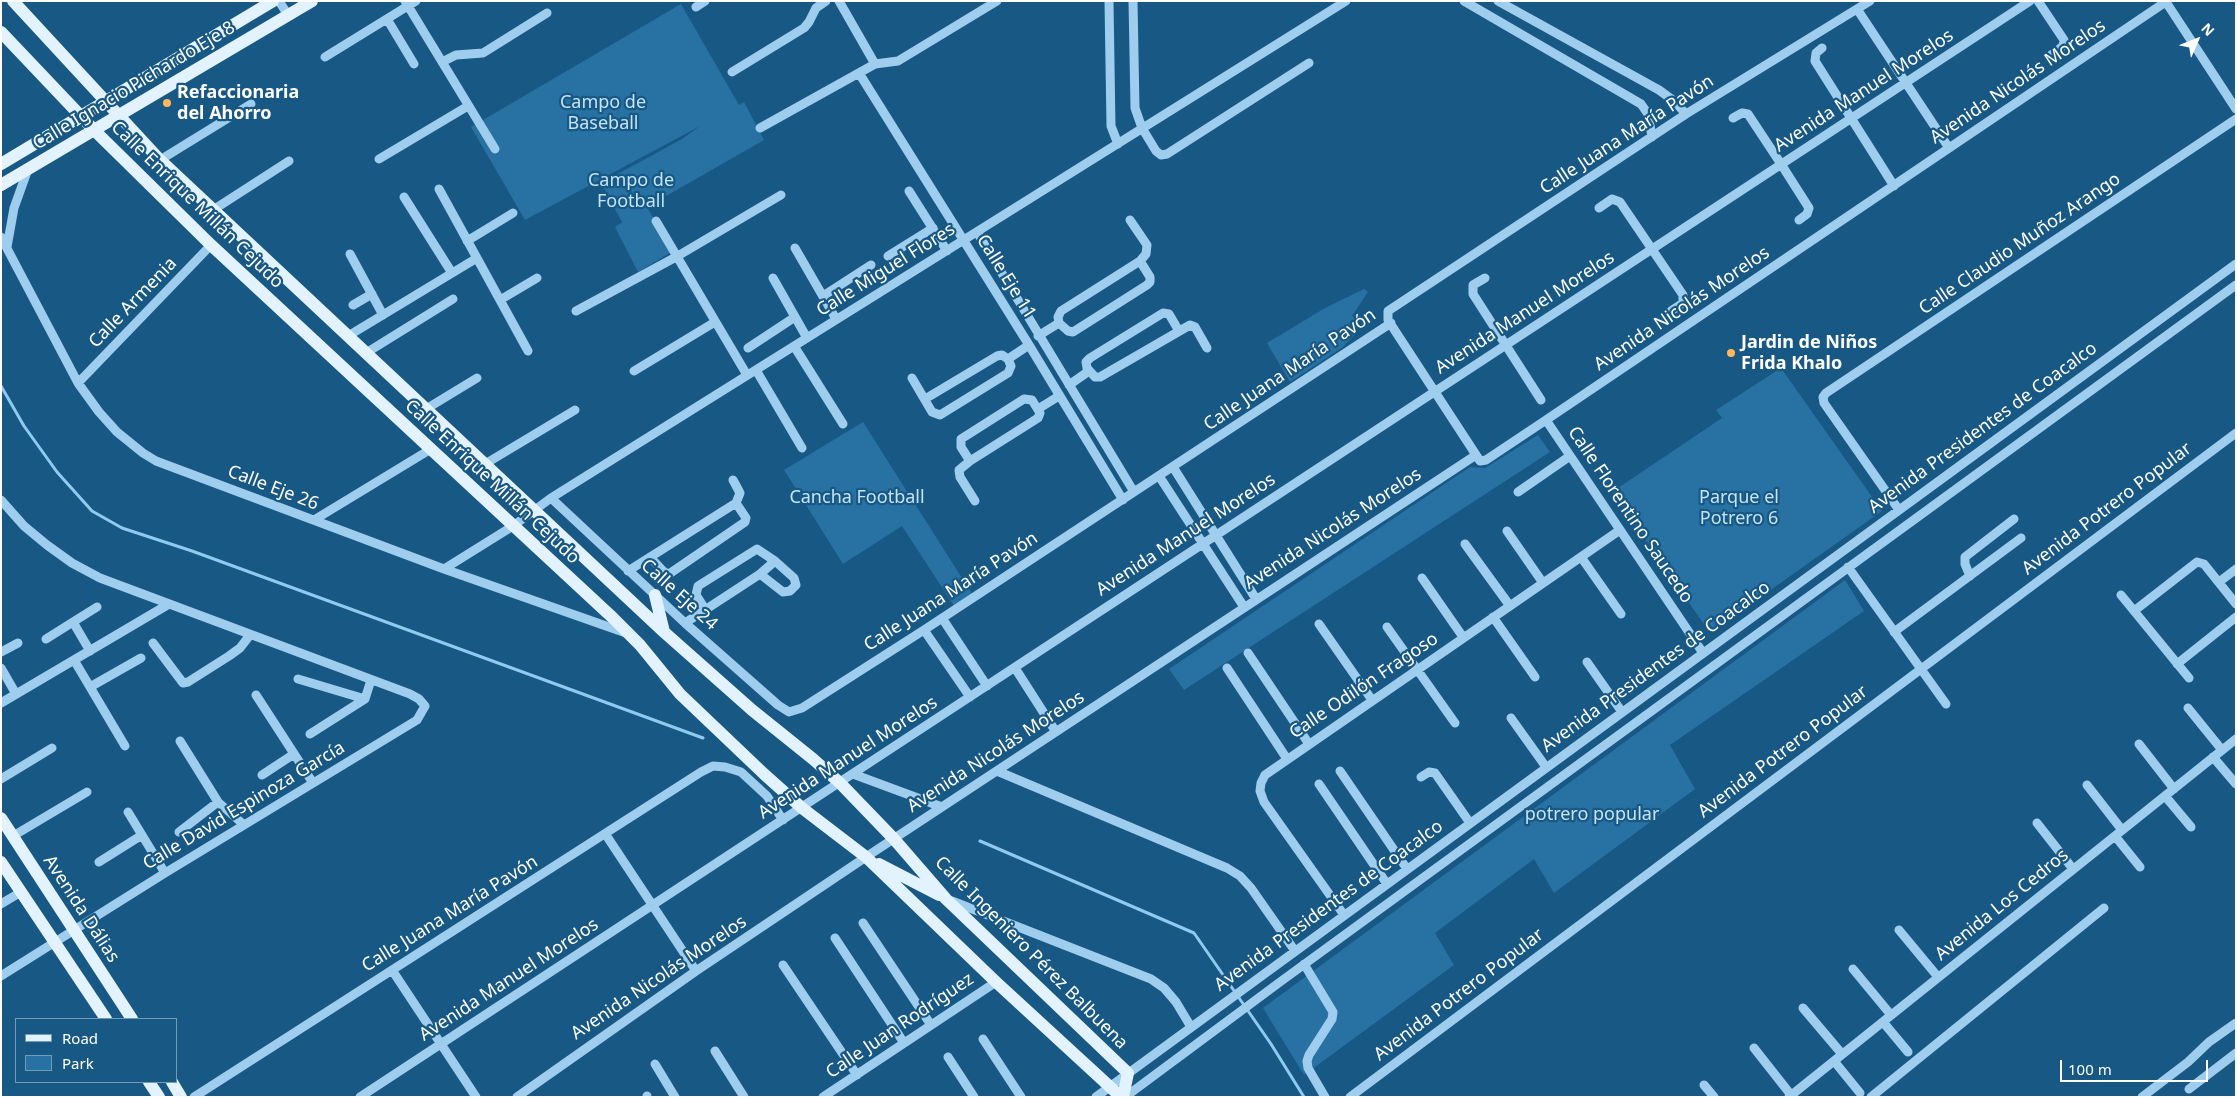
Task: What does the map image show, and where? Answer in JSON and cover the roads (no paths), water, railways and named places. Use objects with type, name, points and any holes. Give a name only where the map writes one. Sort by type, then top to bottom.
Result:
[{"type":"main road","name":"Calle Enrique Millán Cejudo","points":[[13,1],[160,160],[664,632],[752,710],[840,783],[894,839]]},
{"type":"main road","name":"Calle Ignacio Pichardo Eje 8","points":[[1,164],[273,1]]},
{"type":"main road","name":"Calle Ignacio Pichardo Eje 8","points":[[1,186],[312,1]]},
{"type":"main road","name":"Calle Enrique Millán Cejudo","points":[[1,32],[80,116],[211,246],[629,634],[680,694],[802,808],[866,857]]},
{"type":"main road","points":[[655,596],[664,632]]},
{"type":"main road","name":"Avenida Dálias","points":[[6,828],[131,1018]]},
{"type":"main road","name":"Calle Ingeniero Pérez Balbuena","points":[[894,839],[946,899],[1128,1074],[1123,1097]]},
{"type":"main road","points":[[866,857],[946,899]]},
{"type":"main road","points":[[866,857],[996,982],[1109,1087],[1123,1097]]},
{"type":"main road","points":[[1,862],[105,1018]]},
{"type":"main road","points":[[150,1083],[159,1097]]},
{"type":"main road","points":[[173,1083],[181,1097]]},
{"type":"street","points":[[279,1],[288,15]]},
{"type":"street","points":[[696,7],[704,1]]},
{"type":"street","points":[[732,72],[804,28],[816,8],[826,1]]},
{"type":"street","points":[[839,1],[876,64]]},
{"type":"street","points":[[760,128],[876,64],[898,61],[997,1]]},
{"type":"street","points":[[1109,1],[1110,126],[1118,144]]},
{"type":"street","points":[[1133,1],[1134,108],[1142,128],[1156,151],[1164,155],[1310,63]]},
{"type":"street","name":"Calle Miguel Flores","points":[[444,569],[512,526],[551,498],[746,375],[1346,1]]},
{"type":"street","points":[[1464,1],[1641,104],[1648,114],[1652,137]]},
{"type":"street","points":[[1498,1],[1668,95],[1686,114]]},
{"type":"street","name":"Calle Juana María Pavón","points":[[789,712],[802,708],[924,630],[1391,323],[1387,317],[1390,309],[1686,114],[1870,1]]},
{"type":"street","name":"Avenida Manuel Morelos","points":[[360,1097],[2030,1]]},
{"type":"street","points":[[2038,1],[2064,40],[2063,46],[2051,55]]},
{"type":"street","points":[[2167,2],[2236,109]]},
{"type":"street","name":"Avenida Nicolás Morelos","points":[[517,1097],[696,972],[866,857],[1476,455],[1480,460],[1485,461],[2167,2]]},
{"type":"street","points":[[325,57],[410,3],[442,62],[495,149]]},
{"type":"street","points":[[1857,10],[1950,148]]},
{"type":"street","points":[[442,62],[456,55],[483,53],[547,13]]},
{"type":"street","points":[[387,19],[414,64]]},
{"type":"street","points":[[1822,48],[1816,53],[1816,61],[1894,186]]},
{"type":"street","name":"Calle Eje 11","points":[[859,73],[869,86],[1123,500]]},
{"type":"street","points":[[160,160],[251,104]]},
{"type":"street","points":[[379,159],[468,106]]},
{"type":"street","points":[[1733,118],[1742,113],[1748,114],[1782,164],[1808,208],[1808,214],[1799,220]]},
{"type":"street","name":"Calle Claudio Muñoz Arango","points":[[1899,510],[1824,403],[1823,397],[1826,393],[2236,119]]},
{"type":"street","points":[[213,210],[289,161]]},
{"type":"street","points":[[7,246],[14,208],[28,169]]},
{"type":"street","points":[[438,189],[528,351]]},
{"type":"street","points":[[909,191],[947,251]]},
{"type":"street","points":[[576,311],[676,257],[781,195]]},
{"type":"street","points":[[404,197],[452,273]]},
{"type":"street","points":[[1599,208],[1610,200],[1618,200],[1684,298],[1683,303],[1671,311]]},
{"type":"street","points":[[467,241],[513,213]]},
{"type":"street","points":[[1130,220],[1148,248],[1147,252],[1140,261],[1061,311],[1058,317],[1059,323],[1068,331],[1073,332],[1147,285],[1150,282],[1150,277],[1140,261]]},
{"type":"street","points":[[656,221],[746,375]]},
{"type":"street","points":[[888,256],[933,228]]},
{"type":"street","points":[[977,232],[1038,336],[1134,492]]},
{"type":"street","name":"Calle Eje 26","points":[[1,237],[78,383],[105,419],[143,453],[156,461],[444,569],[629,634]]},
{"type":"street","name":"Calle Armenia","points":[[78,383],[211,246]]},
{"type":"street","points":[[795,248],[836,319]]},
{"type":"street","points":[[350,254],[383,315]]},
{"type":"street","points":[[348,336],[477,258]]},
{"type":"street","name":"Avenida Presidentes de Coacalco","points":[[1096,1097],[2236,264]]},
{"type":"street","points":[[823,296],[871,265]]},
{"type":"street","points":[[500,300],[537,278]]},
{"type":"street","points":[[773,278],[807,338]]},
{"type":"street","points":[[1485,278],[1473,285],[1472,291],[1505,346],[1541,400]]},
{"type":"street","name":"Avenida Presidentes de Coacalco","points":[[1123,1097],[2236,285]]},
{"type":"street","points":[[353,305],[372,294]]},
{"type":"street","points":[[366,353],[453,299]]},
{"type":"street","points":[[1179,331],[1169,314],[1163,313],[1090,358],[1086,365],[1095,377],[1100,377],[1179,331],[1193,325],[1207,348]]},
{"type":"street","points":[[748,348],[795,317]]},
{"type":"street","points":[[634,371],[715,322]]},
{"type":"street","points":[[1038,336],[1059,323]]},
{"type":"street","points":[[1391,323],[1476,455]]},
{"type":"street","points":[[1008,359],[1029,345]]},
{"type":"street","points":[[794,346],[843,424]]},
{"type":"street","points":[[912,378],[934,414],[942,414],[1008,373],[1011,366],[1008,359],[1002,355],[997,356],[925,399]]},
{"type":"street","points":[[756,370],[802,448]]},
{"type":"street","points":[[1069,385],[1089,371]]},
{"type":"street","points":[[426,410],[477,378]]},
{"type":"street","points":[[1038,409],[1059,396]]},
{"type":"street","points":[[970,461],[960,444],[963,437],[1024,399],[1032,400],[1038,409],[1039,415],[1036,420],[962,467],[959,474],[975,500]]},
{"type":"street","points":[[485,464],[575,410]]},
{"type":"street","name":"Calle Florentino Saucedo","points":[[1546,420],[1703,653]]},
{"type":"street","name":"Avenida Potrero Popular","points":[[1350,1097],[2236,433]]},
{"type":"street","points":[[314,520],[431,449]]},
{"type":"street","points":[[1518,492],[1570,456]]},
{"type":"street","points":[[1173,467],[1256,599]]},
{"type":"street","points":[[1159,476],[1244,607]]},
{"type":"street","points":[[628,571],[736,503],[740,494],[733,480]]},
{"type":"street","name":"Calle Eje 24","points":[[551,498],[655,596],[778,705],[789,712]]},
{"type":"street","points":[[1,500],[24,526],[72,563],[100,578],[371,680],[365,699],[310,734]]},
{"type":"street","points":[[650,557],[664,572],[669,574],[745,522],[746,518],[736,503]]},
{"type":"street","points":[[1970,576],[1964,564],[1965,557],[2014,519]]},
{"type":"street","name":"Calle Odilón Fragoso","points":[[1344,916],[1264,802],[1260,792],[1261,783],[1265,775],[1620,530]]},
{"type":"street","points":[[1507,531],[1543,583]]},
{"type":"street","points":[[1894,632],[2021,538]]},
{"type":"street","points":[[1465,544],[1510,606]]},
{"type":"street","points":[[704,609],[696,595],[698,586],[757,549],[775,561],[797,581],[790,591],[783,592],[760,574]]},
{"type":"street","points":[[1581,557],[1621,614]]},
{"type":"street","points":[[684,622],[760,574],[775,561]]},
{"type":"street","points":[[2134,611],[2197,562],[2202,562],[2236,604]]},
{"type":"street","points":[[1848,567],[1946,704]]},
{"type":"street","points":[[2219,582],[2236,569]]},
{"type":"street","points":[[1422,578],[1464,638]]},
{"type":"street","points":[[1791,589],[1800,602]]},
{"type":"street","points":[[2121,595],[2189,678]]},
{"type":"street","points":[[1,703],[169,604]]},
{"type":"street","points":[[46,639],[97,607]]},
{"type":"street","points":[[1493,617],[1535,678]]},
{"type":"street","points":[[2177,664],[2236,617]]},
{"type":"street","points":[[942,618],[987,686]]},
{"type":"street","points":[[73,622],[90,651]]},
{"type":"street","points":[[1319,624],[1372,700]]},
{"type":"street","points":[[1387,628],[1455,723]]},
{"type":"street","points":[[924,630],[970,697]]},
{"type":"street","points":[[153,643],[183,683],[188,682],[229,656],[240,648],[250,635]]},
{"type":"street","points":[[1,652],[18,643]]},
{"type":"street","points":[[1248,653],[1309,744]]},
{"type":"street","points":[[90,687],[140,658]]},
{"type":"street","points":[[74,660],[126,746]]},
{"type":"street","points":[[1588,662],[1622,712]]},
{"type":"street","points":[[1,668],[16,694]]},
{"type":"street","points":[[1015,668],[1056,732]]},
{"type":"street","points":[[1227,668],[1287,759]]},
{"type":"street","points":[[298,679],[365,699]]},
{"type":"street","name":"Calle David Espinoza García","points":[[55,944],[165,873],[417,720],[425,706],[419,699],[371,680]]},
{"type":"street","points":[[256,695],[313,783]]},
{"type":"street","points":[[2188,708],[2222,750]]},
{"type":"street","points":[[1511,718],[1546,767]]},
{"type":"street","points":[[1596,731],[1606,744]]},
{"type":"street","name":"Avenida Los Cedros","points":[[1790,1096],[2236,739]]},
{"type":"street","points":[[180,741],[218,802],[244,825]]},
{"type":"street","points":[[2139,744],[2174,789]]},
{"type":"street","points":[[1,780],[52,748]]},
{"type":"street","points":[[262,775],[294,754]]},
{"type":"street","points":[[2213,757],[2236,784]]},
{"type":"street","name":"Calle Juana María Pavón","points":[[194,1097],[713,766],[725,767],[741,772],[767,796],[783,820]]},
{"type":"street","points":[[997,771],[1227,868],[1240,876],[1251,888],[1294,951]]},
{"type":"street","points":[[1340,771],[1407,869]]},
{"type":"street","points":[[1421,777],[1429,772],[1435,773],[1470,823]]},
{"type":"street","points":[[853,774],[942,807]]},
{"type":"street","points":[[1320,784],[1387,884]]},
{"type":"street","points":[[2087,785],[2140,867]]},
{"type":"street","points":[[6,828],[87,792]]},
{"type":"street","points":[[2165,796],[2191,827]]},
{"type":"street","points":[[179,832],[218,802]]},
{"type":"street","points":[[128,812],[165,873]]},
{"type":"street","points":[[2037,823],[2073,869]]},
{"type":"street","points":[[99,862],[142,835]]},
{"type":"street","points":[[606,835],[696,972]]},
{"type":"street","points":[[1,904],[21,892]]},
{"type":"street","points":[[946,899],[1151,979],[1164,988],[1176,1002],[1191,1027]]},
{"type":"street","points":[[1356,906],[1366,919]]},
{"type":"street","points":[[1871,1097],[2104,908]]},
{"type":"street","points":[[863,923],[931,1025]]},
{"type":"street","points":[[1899,930],[1938,977]]},
{"type":"street","points":[[835,938],[904,1043]]},
{"type":"street","points":[[1,976],[55,944]]},
{"type":"street","points":[[1304,964],[1333,1012],[1332,1019],[1306,1061],[1325,1097]]},
{"type":"street","points":[[783,965],[856,1075]]},
{"type":"street","points":[[1853,969],[1891,1015]]},
{"type":"street","points":[[392,970],[476,1097]]},
{"type":"street","name":"Calle Juan Rodríguez","points":[[823,1097],[996,982]]},
{"type":"street","points":[[1803,1008],[1842,1054]]},
{"type":"street","points":[[1883,1022],[1908,1052]]},
{"type":"street","points":[[2142,1097],[2236,1023]]},
{"type":"street","points":[[983,1039],[1021,1097]]},
{"type":"street","points":[[1754,1048],[1790,1096]]},
{"type":"street","points":[[715,1051],[744,1097]]},
{"type":"street","points":[[2189,1089],[2236,1053]]},
{"type":"street","points":[[948,1057],[974,1097]]},
{"type":"street","points":[[1834,1061],[1860,1093]]},
{"type":"street","points":[[655,1064],[675,1097]]},
{"type":"street","points":[[1704,1084],[1714,1097]]},
{"type":"waterway","points":[[1,386],[24,426],[57,472],[92,511],[122,528],[192,551],[703,738]]},
{"type":"waterway","points":[[980,841],[1194,933],[1271,1044],[1304,1097]]},
{"type":"place","name":"Refaccionaria del Ahorro","points":[[167,103]]},
{"type":"place","name":"Jardin de Niños Frida Khalo","points":[[1731,353]]},
{"type":"park label","name":"Campo de Baseball","points":[[603,113]]},
{"type":"park label","name":"Campo de Football","points":[[631,191]]},
{"type":"park label","name":"Cancha Football","points":[[857,498]]},
{"type":"park label","name":"Parque el Potrero 6","points":[[1739,508]]},
{"type":"park label","name":"potrero popular","points":[[1592,815]]}]
